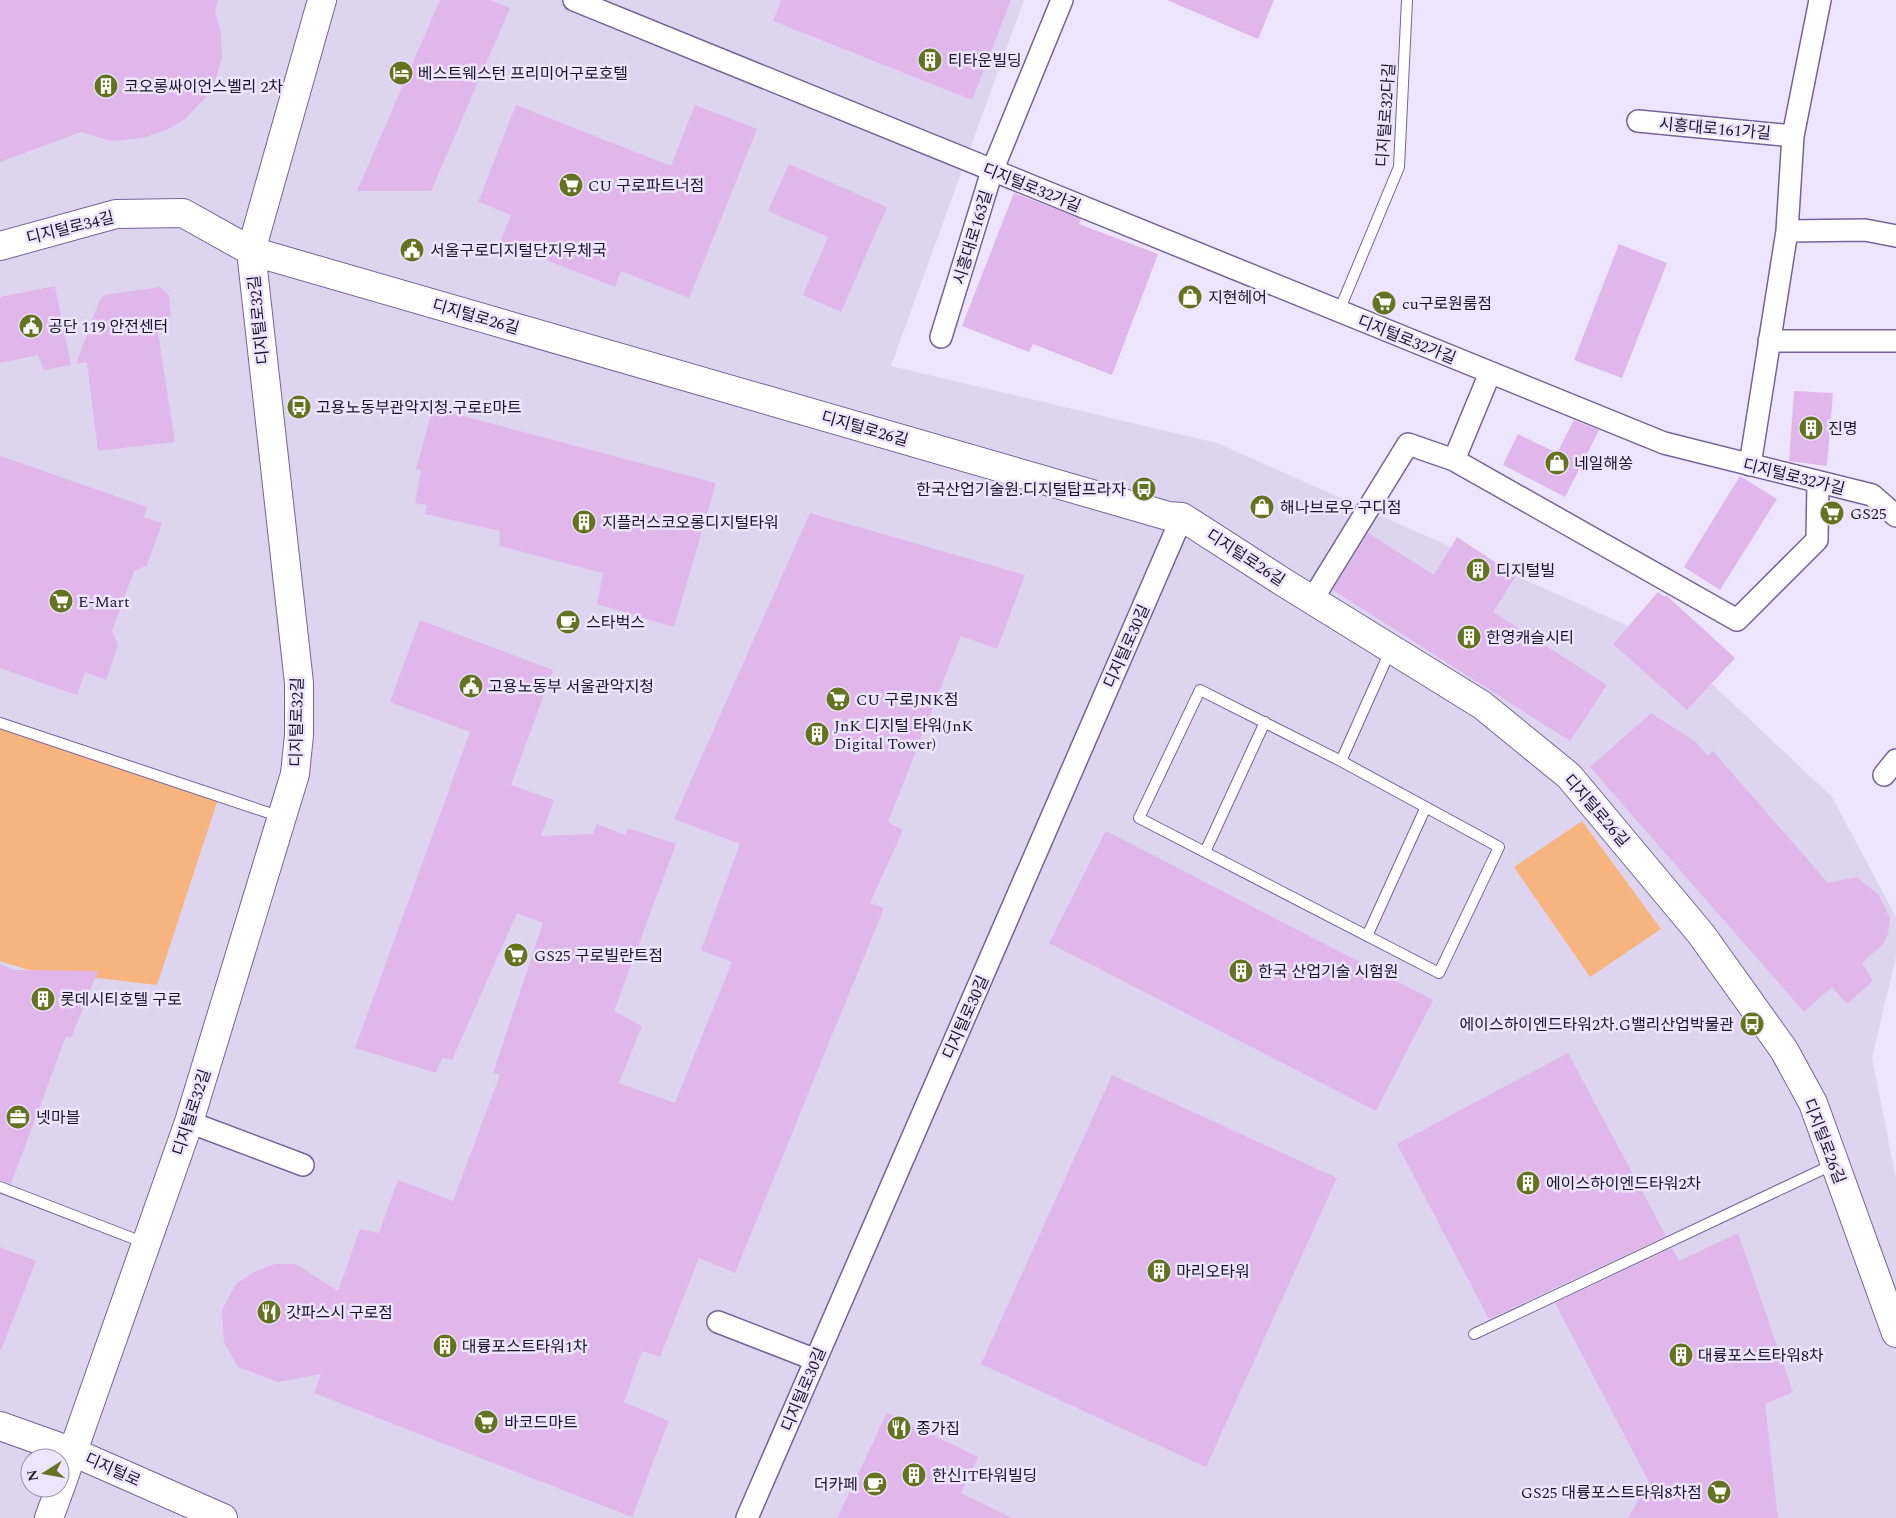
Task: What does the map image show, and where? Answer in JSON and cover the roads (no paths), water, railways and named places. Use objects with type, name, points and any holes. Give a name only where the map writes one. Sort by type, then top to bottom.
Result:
[{"type":"street","name":"디지털로32길","points":[[70,1460],[189,1122],[295,774],[299,735],[299,683],[251,251],[322,0]]},
{"type":"street","name":"디지털로32가길","points":[[574,0],[1664,443],[1872,495],[1896,516]]},
{"type":"street","name":"시흥대로163길","points":[[942,337],[992,171],[1062,0]]},
{"type":"street","name":"시흥대로161가길","points":[[1750,465],[1786,230],[1793,136],[1820,0]]},
{"type":"street","name":"시흥대로161가길","points":[[1638,121],[1793,136]]},
{"type":"street","name":"디지털로34길","points":[[0,246],[116,214],[183,213],[251,251]]},
{"type":"street","points":[[1786,230],[1865,230],[1896,236]]},
{"type":"street","name":"디지털로26길","points":[[251,251],[1168,516],[1182,517],[1312,600],[1482,704],[1569,776],[1702,934],[1784,1050],[1813,1103],[1896,1333]]},
{"type":"street","points":[[1769,341],[1896,341]]},
{"type":"street","points":[[1454,460],[1490,373]]},
{"type":"street","points":[[1312,600],[1408,444],[1454,460],[1737,620],[1817,540],[1818,482]]},
{"type":"street","name":"디지털로30길","points":[[747,1518],[1182,517]]},
{"type":"street","points":[[189,1122],[303,1165]]},
{"type":"street","points":[[718,1322],[816,1360]]},
{"type":"street","name":"디지털로","points":[[0,1426],[73,1452],[223,1518]]},
{"type":"street","name":"디지털로32길","points":[[49,1518],[56,1498]]},
{"type":"lane","name":"디지털로32다길","points":[[1339,311],[1399,167],[1406,0]]},
{"type":"lane","points":[[1341,760],[1391,648]]},
{"type":"lane","points":[[1200,690],[1341,760],[1426,809],[1499,847],[1439,973],[1139,818],[1200,690]]},
{"type":"lane","points":[[1205,852],[1265,722]]},
{"type":"lane","points":[[0,723],[282,818]]},
{"type":"lane","points":[[1367,936],[1426,809]]},
{"type":"lane","points":[[1474,1334],[1835,1164]]},
{"type":"lane","points":[[0,1187],[146,1244]]},
{"type":"place","name":"티타운빌딩","points":[[930,60]]},
{"type":"place","name":"베스트웨스턴 프리미어구로호텔","points":[[401,73]]},
{"type":"place","name":"코오롱싸이언스벨리 2차","points":[[106,86]]},
{"type":"place","name":"CU 구로파트너점","points":[[571,185]]},
{"type":"place","name":"서울구로디지털단지우체국","points":[[412,250]]},
{"type":"place","name":"지현헤어","points":[[1190,297]]},
{"type":"place","name":"cu구로원룸점","points":[[1384,303]]},
{"type":"place","name":"공단 119 안전센터","points":[[31,326]]},
{"type":"place","name":"고용노동부관악지청.구로E마트","points":[[299,407]]},
{"type":"place","name":"진명","points":[[1811,428]]},
{"type":"place","name":"네일해쏭","points":[[1557,463]]},
{"type":"place","name":"한국산업기술원.디지털탑프라자","points":[[1144,489]]},
{"type":"place","name":"해나브로우 구디점","points":[[1262,507]]},
{"type":"place","name":"GS25","points":[[1832,513]]},
{"type":"place","name":"지플러스코오롱디지털타워","points":[[584,522]]},
{"type":"place","name":"디지털빌","points":[[1478,570]]},
{"type":"place","name":"E-Mart","points":[[61,601]]},
{"type":"place","name":"스타벅스","points":[[568,622]]},
{"type":"place","name":"한영캐슬시티","points":[[1469,637]]},
{"type":"place","name":"고용노동부 서울관악지청","points":[[471,686]]},
{"type":"place","name":"CU 구로JNK점","points":[[838,699]]},
{"type":"place","name":"JnK 디지털 타워(JnK Digital Tower)","points":[[817,734]]},
{"type":"place","name":"GS25 구로빌란트점","points":[[516,955]]},
{"type":"place","name":"한국 산업기술 시험원","points":[[1241,971]]},
{"type":"place","name":"롯데시티호텔 구로","points":[[43,999]]},
{"type":"place","name":"에이스하이엔드타워2차.G밸리산업박물관","points":[[1752,1024]]},
{"type":"place","name":"넷마블","points":[[18,1117]]},
{"type":"place","name":"에이스하이엔드타워2차","points":[[1528,1183]]},
{"type":"place","name":"마리오타워","points":[[1159,1271]]},
{"type":"place","name":"갓파스시 구로점","points":[[269,1312]]},
{"type":"place","name":"대륭포스트타워1차","points":[[445,1346]]},
{"type":"place","name":"대륭포스트타워8차","points":[[1681,1355]]},
{"type":"place","name":"바코드마트","points":[[486,1422]]},
{"type":"place","name":"종가집","points":[[899,1428]]},
{"type":"place","name":"한신IT타워빌딩","points":[[914,1475]]},
{"type":"place","name":"더카페","points":[[875,1484]]},
{"type":"place","name":"GS25 대륭포스트타워8차점","points":[[1719,1492]]}]
